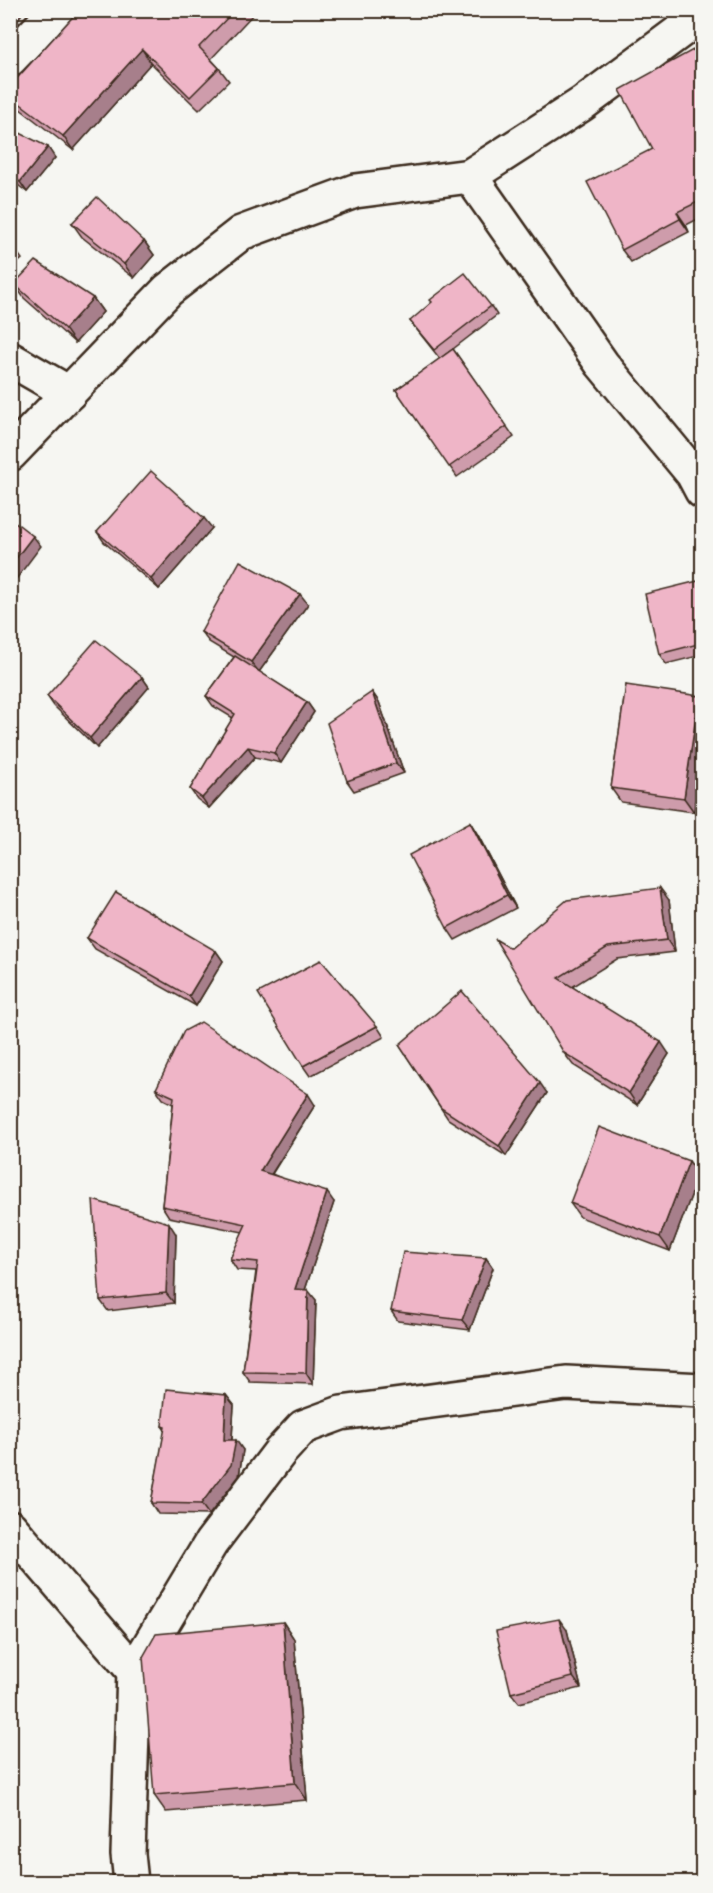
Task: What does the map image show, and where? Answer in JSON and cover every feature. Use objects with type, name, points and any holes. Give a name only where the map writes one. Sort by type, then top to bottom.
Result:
[{"type":"street","points":[[10,59],[57,10]]},
{"type":"street","points":[[10,454],[168,290],[241,233],[355,191],[470,176],[582,104],[702,15]]},
{"type":"street","points":[[470,176],[602,364],[693,474],[702,491]]},
{"type":"street","points":[[10,359],[69,393]]},
{"type":"street","points":[[131,1882],[128,1854],[134,1671],[211,1543],[280,1452],[303,1427],[341,1413],[566,1383],[702,1390]]},
{"type":"street","points":[[10,1527],[134,1671]]},
{"type":"building","points":[[79,10],[235,10],[199,47],[219,68],[190,97],[142,49],[63,136],[10,96],[10,86]]},
{"type":"building","points":[[702,45],[702,200],[677,212],[680,219],[622,250],[587,182],[652,149],[620,90]]},
{"type":"building","points":[[10,128],[48,147],[20,182],[10,174]]},
{"type":"building","points":[[97,197],[144,241],[124,264],[72,223]]},
{"type":"building","points":[[36,261],[93,298],[65,329],[14,284]]},
{"type":"building","points":[[465,273],[491,306],[434,350],[410,321],[432,302],[430,300]]},
{"type":"building","points":[[453,349],[507,426],[449,467],[396,390]]},
{"type":"building","points":[[151,471],[204,518],[151,579],[97,532]]},
{"type":"building","points":[[10,518],[33,536],[10,566]]},
{"type":"building","points":[[240,561],[300,594],[251,662],[201,632]]},
{"type":"building","points":[[702,580],[702,643],[659,654],[645,594]]},
{"type":"building","points":[[96,640],[142,677],[90,738],[47,696]]},
{"type":"building","points":[[235,656],[307,702],[274,753],[248,747],[202,798],[190,789],[235,714],[206,696]]},
{"type":"building","points":[[626,685],[699,696],[684,798],[611,788]]},
{"type":"building","points":[[372,692],[396,763],[347,781],[327,723]]},
{"type":"building","points":[[470,822],[507,895],[447,928],[409,855]]},
{"type":"building","points":[[660,888],[667,940],[608,947],[558,978],[661,1042],[629,1093],[564,1053],[495,939],[510,948],[567,900]]},
{"type":"building","points":[[116,892],[216,951],[189,996],[87,938]]},
{"type":"building","points":[[321,960],[377,1026],[303,1066],[258,993]]},
{"type":"building","points":[[462,991],[540,1083],[499,1146],[441,1108],[399,1045]]},
{"type":"building","points":[[201,1022],[308,1094],[260,1171],[327,1192],[295,1289],[308,1290],[306,1373],[243,1372],[258,1262],[230,1259],[246,1224],[162,1206],[174,1097],[156,1089],[184,1031]]},
{"type":"building","points":[[599,1127],[689,1161],[660,1237],[570,1203]]},
{"type":"building","points":[[93,1200],[169,1223],[166,1293],[100,1300]]},
{"type":"building","points":[[403,1252],[486,1258],[462,1320],[391,1311]]},
{"type":"building","points":[[166,1389],[226,1395],[224,1440],[236,1440],[231,1465],[201,1504],[151,1503],[165,1427],[162,1426]]},
{"type":"building","points":[[559,1619],[573,1677],[511,1693],[496,1631]]},
{"type":"building","points":[[283,1622],[295,1783],[154,1795],[143,1657],[156,1634]]}]
